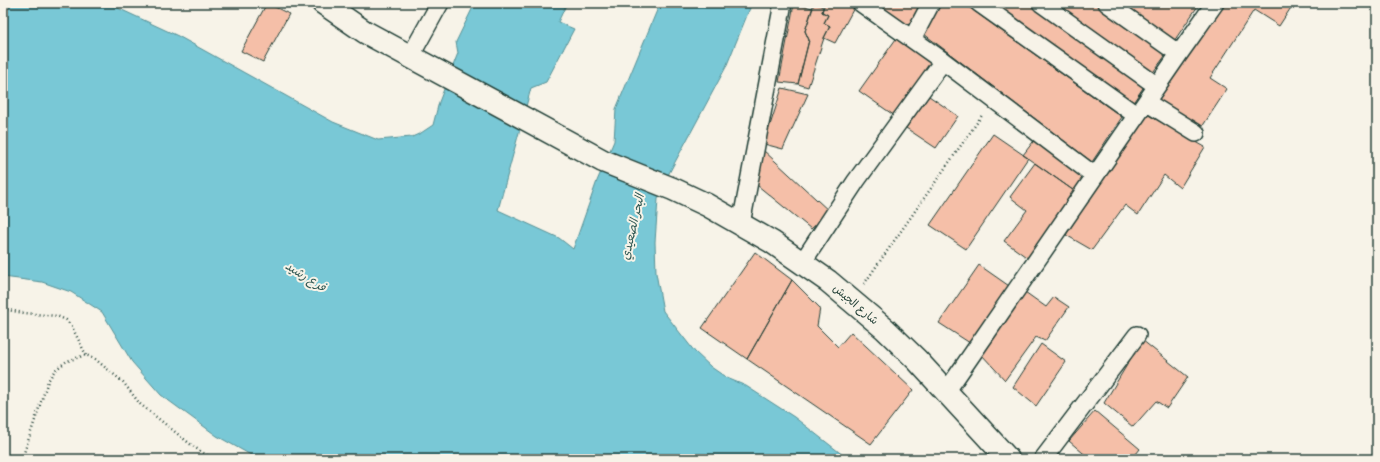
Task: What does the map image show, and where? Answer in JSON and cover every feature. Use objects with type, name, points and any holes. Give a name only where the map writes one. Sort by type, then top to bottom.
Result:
[{"type":"main road","name":"شارع الجيش","points":[[323,3],[365,32],[603,161],[673,189],[707,205],[772,242],[853,301],[885,329],[916,360],[1008,459]]},
{"type":"street","points":[[418,61],[440,3]]},
{"type":"street","points":[[741,224],[782,3]]},
{"type":"street","points":[[861,3],[943,61],[1095,176]]},
{"type":"street","points":[[912,39],[931,3]]},
{"type":"street","points":[[979,3],[1141,109],[1196,134]]},
{"type":"street","points":[[1041,3],[1157,86]]},
{"type":"street","points":[[1108,3],[1179,54]]},
{"type":"street","points":[[946,392],[1215,3]]},
{"type":"street","points":[[802,263],[856,181],[943,61]]},
{"type":"street","points":[[1043,459],[1137,335]]},
{"type":"path","points":[[853,301],[993,99]]},
{"type":"path","points":[[3,309],[24,313],[57,316],[66,320],[72,327],[86,355],[95,359],[106,367],[123,382],[140,404],[194,447],[213,459]]},
{"type":"path","points":[[22,459],[48,381],[55,370],[67,361],[86,355]]},
{"type":"water","points":[[3,3],[107,3],[178,36],[333,122],[378,140],[412,137],[433,125],[439,102],[458,53],[456,42],[475,3],[567,3],[558,22],[574,29],[546,82],[531,88],[498,210],[559,238],[573,249],[597,181],[614,141],[616,109],[660,3],[752,3],[726,67],[667,177],[658,199],[655,242],[656,273],[663,311],[695,352],[711,367],[727,378],[746,386],[794,417],[848,459],[258,459],[217,436],[161,395],[132,362],[102,312],[71,292],[42,282],[3,277]]},
{"type":"building","points":[[267,3],[289,14],[263,62],[241,51]]},
{"type":"building","points":[[814,3],[823,7],[822,12],[828,15],[824,23],[830,26],[824,38],[808,87],[798,84],[809,40],[805,31]]},
{"type":"building","points":[[825,3],[851,3],[855,6],[835,43],[824,38],[830,26],[824,23],[828,15],[822,12]]},
{"type":"building","points":[[873,3],[926,3],[910,27]]},
{"type":"building","points":[[937,3],[963,3],[1122,117],[1092,162],[920,31]]},
{"type":"building","points":[[990,3],[1037,3],[1147,82],[1130,107]]},
{"type":"building","points":[[1052,3],[1098,3],[1168,52],[1151,75]]},
{"type":"building","points":[[1115,3],[1200,3],[1172,44]]},
{"type":"building","points":[[1217,3],[1294,3],[1279,26],[1254,10],[1210,78],[1227,89],[1202,127],[1154,99]]},
{"type":"building","points":[[794,4],[813,8],[805,31],[809,40],[798,84],[779,82]]},
{"type":"building","points":[[898,36],[934,62],[895,116],[859,91]]},
{"type":"building","points":[[782,88],[808,94],[783,149],[764,144]]},
{"type":"building","points":[[929,96],[958,116],[936,148],[906,128]]},
{"type":"building","points":[[1143,112],[1205,147],[1180,188],[1164,175],[1138,215],[1125,205],[1092,250],[1066,235]]},
{"type":"building","points":[[993,134],[1028,158],[966,249],[930,225]]},
{"type":"building","points":[[1036,138],[1089,176],[1077,193],[1023,155]]},
{"type":"building","points":[[762,149],[830,212],[811,229],[752,181]]},
{"type":"building","points":[[1035,163],[1077,193],[1029,259],[1004,241],[1027,210],[1010,197]]},
{"type":"building","points":[[755,252],[792,280],[747,359],[702,328]]},
{"type":"building","points":[[979,265],[1012,288],[973,345],[939,323]]},
{"type":"building","points":[[792,280],[820,308],[817,326],[838,347],[851,332],[913,390],[871,444],[747,359]]},
{"type":"building","points":[[1025,292],[1046,307],[1054,297],[1069,307],[1045,341],[1036,337],[1005,380],[981,354]]},
{"type":"building","points":[[1142,340],[1188,377],[1167,408],[1156,401],[1133,427],[1104,403]]},
{"type":"building","points":[[1041,344],[1066,362],[1036,406],[1013,387]]},
{"type":"building","points":[[1095,411],[1140,449],[1132,459],[1090,459],[1069,441]]},
{"type":"water label","name":"البحر الصعيدي","points":[[632,227]]},
{"type":"water label","name":"فرع رشيد","points":[[306,276]]}]
